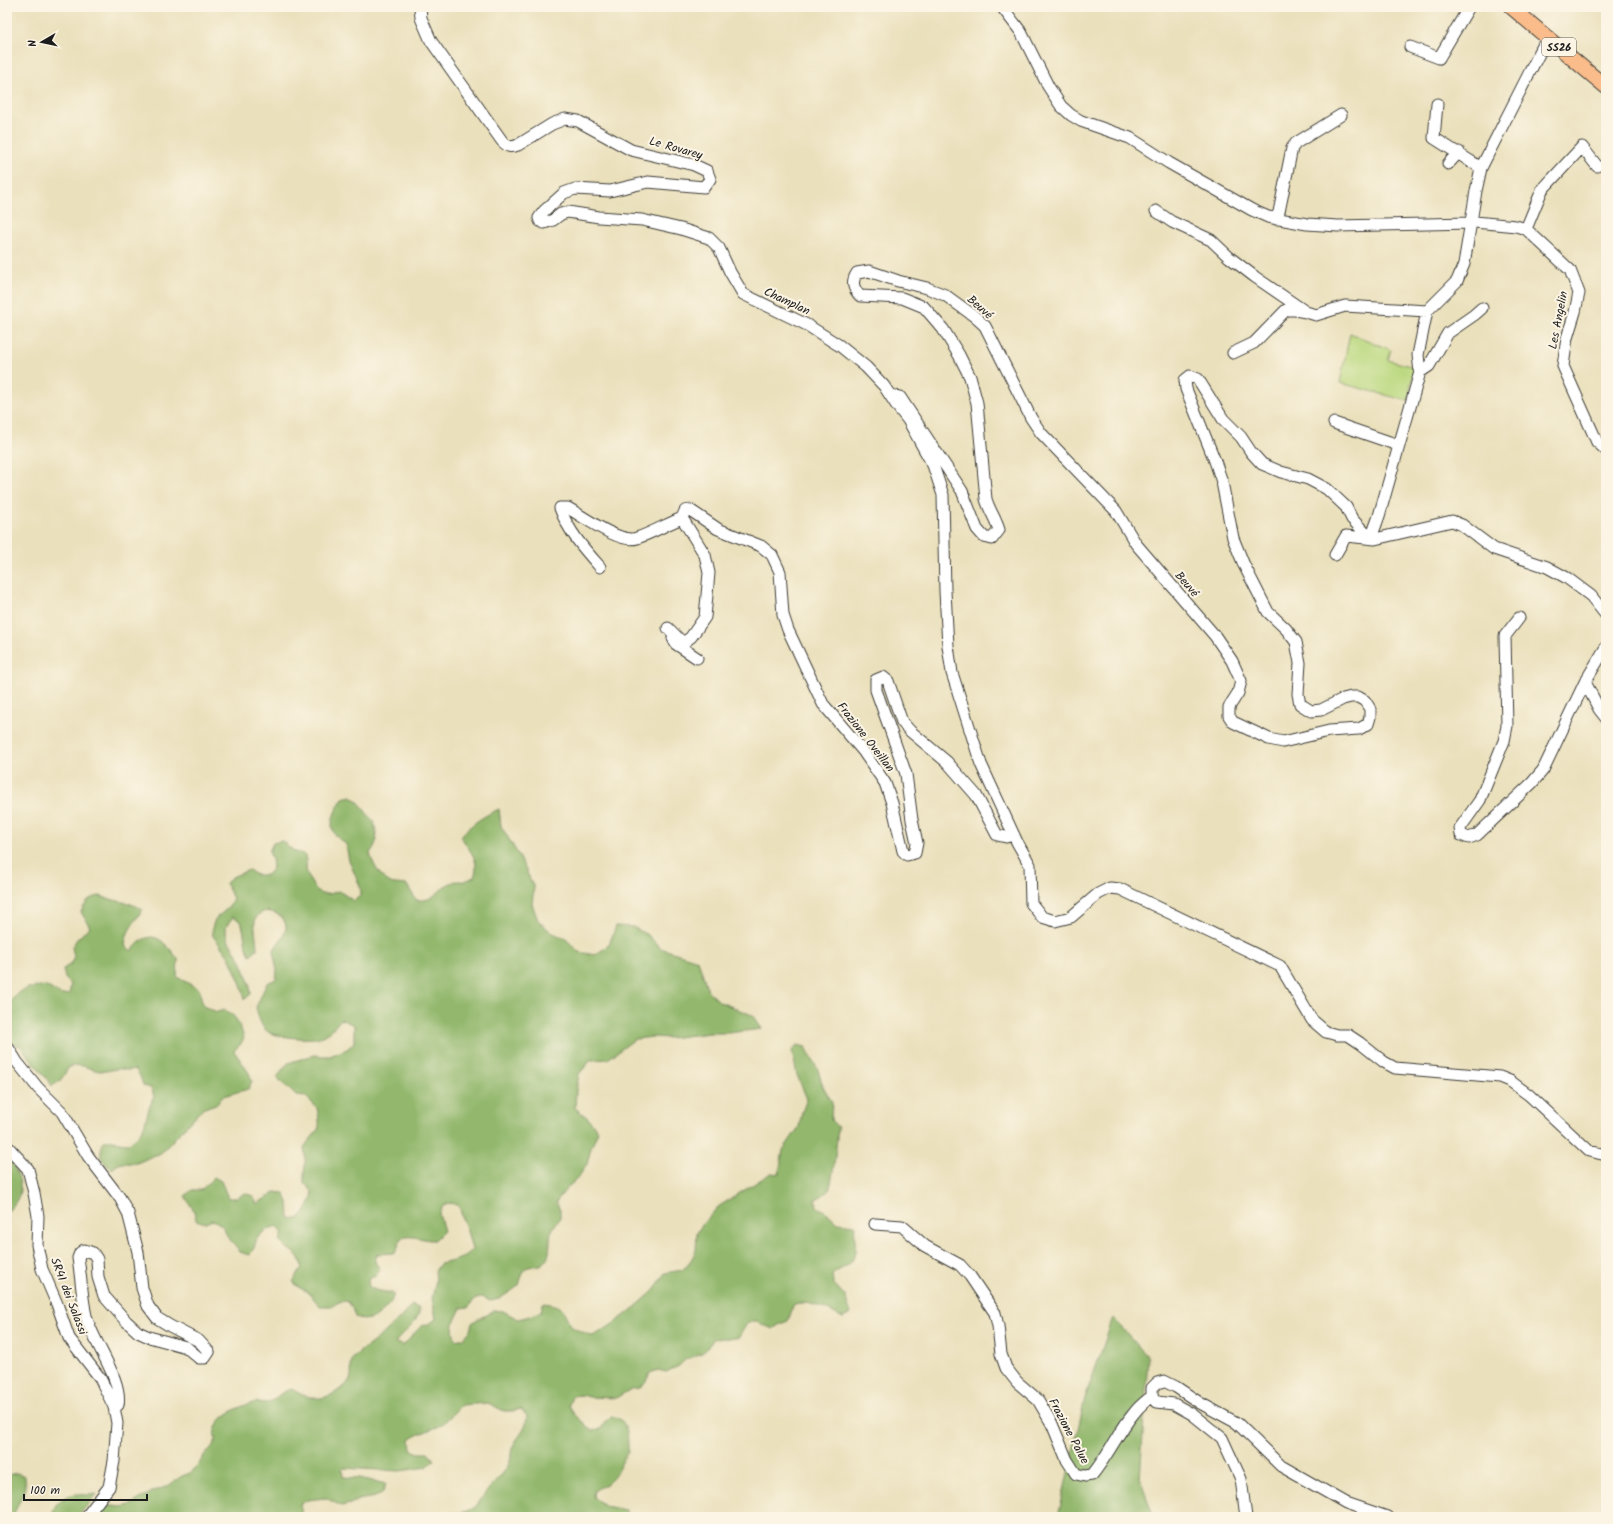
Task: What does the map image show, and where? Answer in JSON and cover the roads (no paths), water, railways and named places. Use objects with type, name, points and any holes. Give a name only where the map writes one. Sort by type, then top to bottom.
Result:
[{"type":"main road","name":"SS26","points":[[1511,7],[1606,87]]},
{"type":"street","name":"Le Rovarey","points":[[420,7],[421,18],[432,41],[507,146],[512,147],[518,145],[552,124],[565,119],[578,121],[631,150],[694,165],[707,171],[710,179],[704,187],[648,182],[610,192],[575,189],[564,193],[544,211],[539,218],[540,221],[544,223],[568,212],[642,220],[680,229]]},
{"type":"street","points":[[1002,7],[1021,32],[1048,86],[1061,106],[1071,115],[1081,121],[1130,138],[1169,163],[1252,210],[1276,219],[1307,224],[1338,226],[1475,222],[1509,225],[1526,229],[1542,190],[1582,147],[1597,166]]},
{"type":"street","points":[[1410,47],[1439,58],[1470,7]]},
{"type":"street","points":[[1369,537],[1374,530],[1420,372],[1418,355],[1427,311],[1457,281],[1464,264],[1470,223],[1481,168],[1548,38]]},
{"type":"street","points":[[1437,104],[1434,138],[1459,152],[1481,168]]},
{"type":"street","points":[[1276,219],[1284,191],[1292,148],[1296,143],[1341,115]]},
{"type":"street","points":[[1448,164],[1459,152]]},
{"type":"street","points":[[1156,212],[1172,222],[1210,240],[1255,277],[1306,312]]},
{"type":"street","name":"Champlan","points":[[680,229],[709,238],[719,248],[730,272],[744,294],[807,325],[840,346],[866,367],[891,395]]},
{"type":"street","name":"Les Angelin","points":[[1526,229],[1570,270],[1576,282],[1579,293],[1567,338],[1563,366],[1597,442],[1606,450]]},
{"type":"street","name":"Beuvé","points":[[891,395],[900,397],[962,492],[978,529],[984,537],[992,539],[999,530],[997,521],[989,509],[986,499],[977,403],[970,377],[959,355],[943,329],[924,307],[902,298],[860,296],[854,288],[853,278],[857,273],[869,271],[898,281],[927,288],[945,295],[985,326],[1031,418],[1041,432],[1116,511],[1136,544],[1215,636],[1232,661],[1241,681],[1238,693],[1229,707],[1229,716],[1233,722],[1276,741],[1292,740],[1329,732],[1359,729],[1368,724],[1370,709],[1365,701],[1358,697],[1351,696],[1320,710],[1311,711],[1300,704],[1298,694],[1300,663],[1296,642],[1286,629],[1268,612],[1262,603],[1233,538],[1220,475],[1186,389],[1185,380],[1187,377],[1190,376],[1198,379],[1223,419],[1262,464],[1281,472],[1308,479],[1328,489],[1346,507],[1352,520],[1369,537]]},
{"type":"street","points":[[1233,353],[1254,343],[1286,310],[1295,310],[1316,315],[1345,306],[1427,311]]},
{"type":"street","points":[[1420,372],[1429,366],[1448,333],[1482,308]]},
{"type":"street","points":[[891,395],[908,420],[933,465],[943,495],[945,591],[948,646],[952,673],[981,764],[1014,836],[1030,865],[1031,903],[1042,917],[1055,921],[1071,916],[1098,894],[1110,888],[1120,890],[1280,966],[1312,1020],[1326,1032],[1337,1035],[1348,1035],[1384,1062],[1395,1068],[1500,1077],[1510,1081],[1529,1095],[1589,1151],[1606,1155]]},
{"type":"street","points":[[1334,423],[1398,445]]},
{"type":"street","name":"Frazione Oveillan","points":[[600,567],[580,544],[564,520],[560,508],[568,508],[616,536],[627,540],[636,539],[682,518],[685,511],[690,510],[718,529],[761,546],[772,555],[780,572],[783,615],[788,630],[823,704],[863,751],[885,783],[892,803],[902,851],[907,855],[915,853],[917,843],[912,820],[906,774],[876,690],[876,680],[883,677],[888,681],[902,722],[910,731],[947,762],[976,795],[997,835],[1006,837],[1014,836]]},
{"type":"street","points":[[682,518],[705,555],[709,573],[705,617],[691,638],[686,641],[681,641],[668,628],[676,644],[697,658]]},
{"type":"street","points":[[1335,555],[1346,536],[1369,537],[1375,539],[1452,521],[1462,525],[1494,549],[1547,567],[1568,578],[1591,596],[1606,615]]},
{"type":"street","points":[[1519,618],[1505,636],[1507,726],[1504,741],[1480,800],[1460,828],[1461,835],[1469,838],[1477,835],[1532,783],[1543,770],[1585,682],[1606,646]]},
{"type":"street","points":[[1585,682],[1599,710],[1606,718]]},
{"type":"street","points":[[7,1046],[17,1062],[38,1088],[62,1112],[88,1156],[120,1198],[128,1213],[138,1252],[142,1288],[148,1306],[157,1318],[199,1341],[209,1352],[205,1358],[199,1358],[186,1347],[149,1337],[138,1332],[104,1296],[98,1277],[97,1259],[93,1253],[84,1250],[80,1253],[78,1258],[86,1317],[115,1381],[120,1398],[118,1405],[114,1407]]},
{"type":"street","name":"SR41 dei Salassi","points":[[7,1146],[28,1169],[38,1216],[38,1245],[42,1269],[57,1304],[69,1338],[100,1378],[114,1407],[117,1423],[114,1461],[108,1487],[86,1517]]},
{"type":"street","name":"Frazione Palue","points":[[875,1224],[902,1226],[925,1246],[960,1266],[970,1276],[995,1313],[1001,1354],[1006,1368],[1017,1382],[1038,1400],[1052,1424],[1067,1460],[1076,1474],[1085,1476],[1092,1475],[1102,1463],[1131,1417],[1152,1396]]},
{"type":"street","points":[[1246,1517],[1241,1479],[1222,1438],[1192,1414],[1174,1404],[1157,1402],[1152,1396],[1152,1388],[1157,1383],[1164,1381],[1237,1423],[1281,1466],[1346,1503],[1387,1517]]}]
